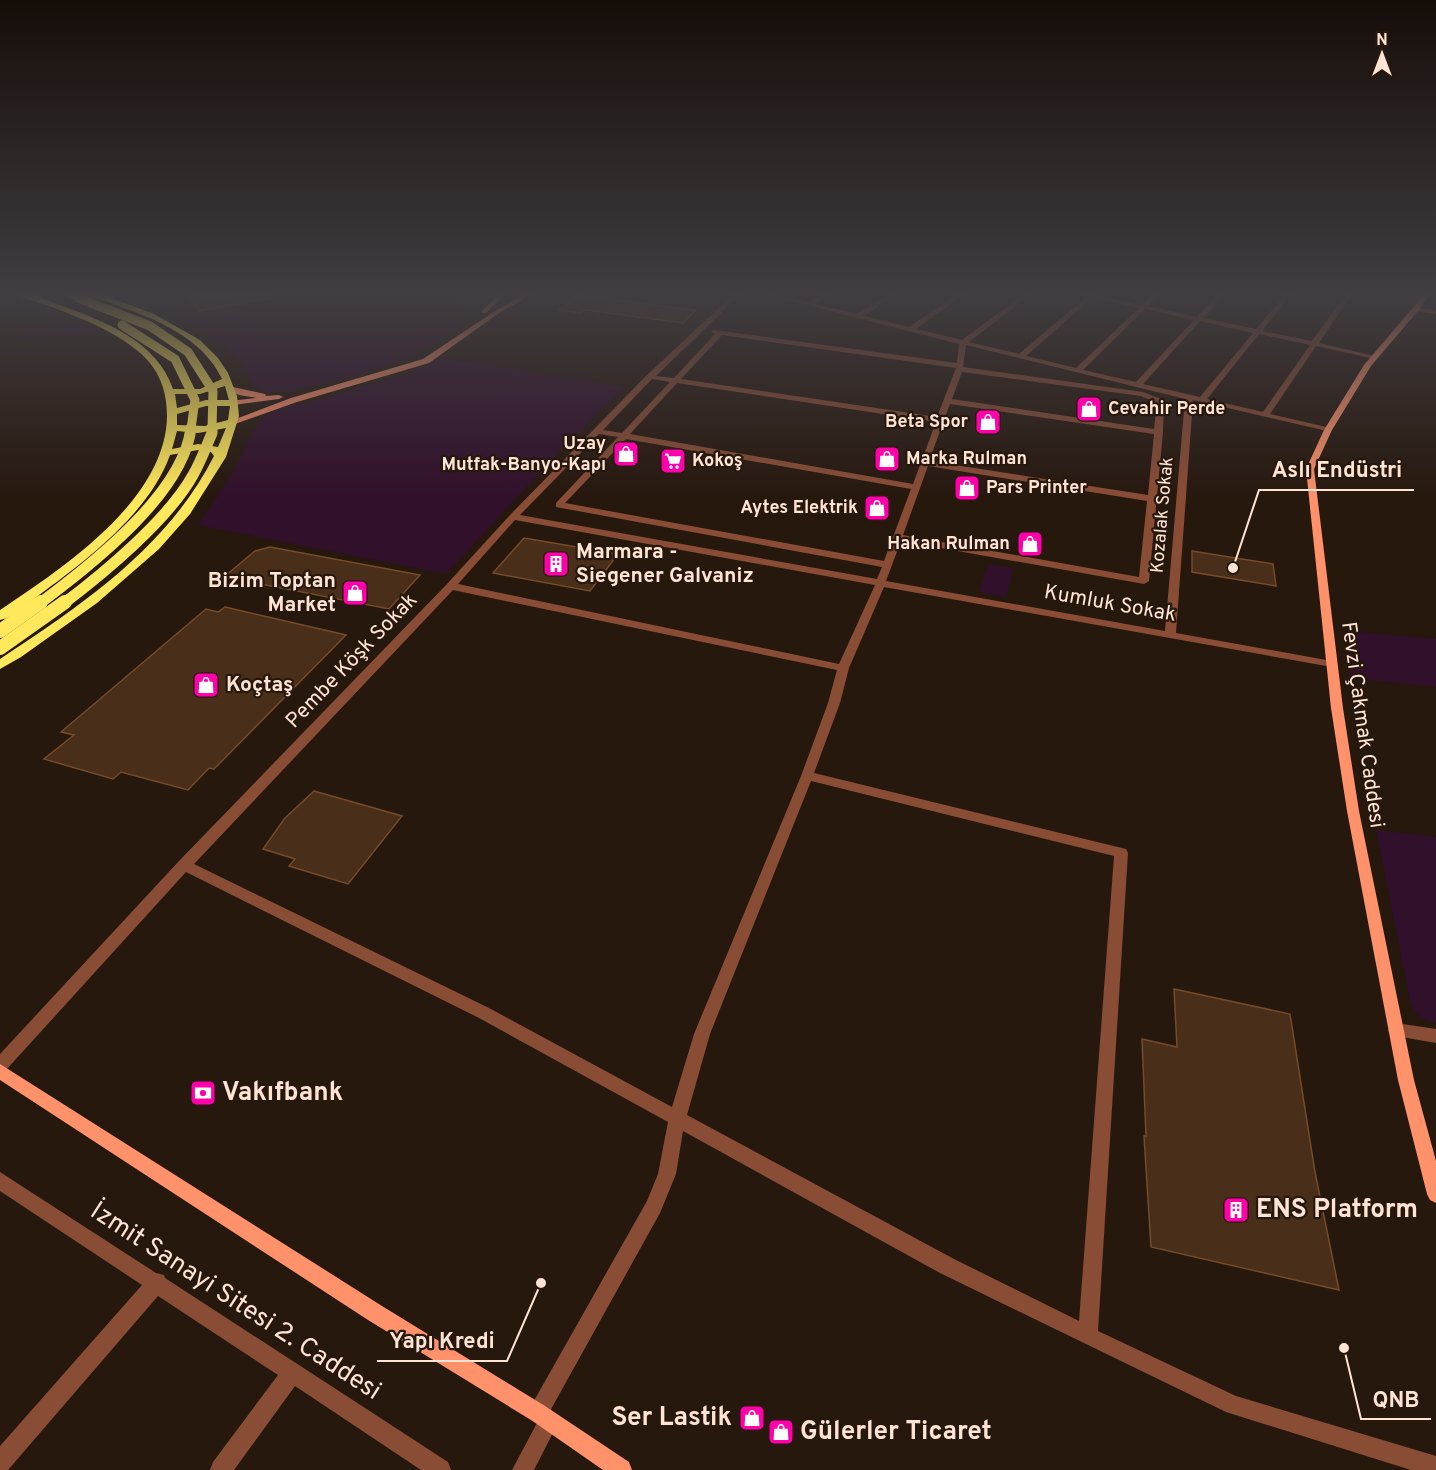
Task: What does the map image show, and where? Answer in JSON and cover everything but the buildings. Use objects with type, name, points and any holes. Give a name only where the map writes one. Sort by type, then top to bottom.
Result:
[{"type":"main road","points":[[0,616],[88,552],[127,514],[152,482],[166,454],[174,427],[174,412],[164,373],[151,360]]},
{"type":"main road","points":[[0,632],[72,581],[118,541],[154,504],[177,472],[196,419],[196,402],[183,369],[174,360]]},
{"type":"main road","points":[[0,648],[76,595],[139,540],[189,483],[211,438],[214,417],[213,395],[202,368],[195,360]]},
{"type":"main road","points":[[0,664],[60,624],[124,575],[177,520],[205,486],[221,457],[235,411],[229,384],[214,360]]},
{"type":"main road","points":[[170,391],[202,391],[229,384]]},
{"type":"main road","points":[[174,412],[206,403],[233,404]]},
{"type":"main road","points":[[174,427],[202,430],[219,428],[232,422]]},
{"type":"main road","points":[[166,454],[179,449],[198,447],[214,449],[221,457]]},
{"type":"street","points":[[233,404],[285,396],[408,360]]},
{"type":"street","points":[[232,422],[284,403],[428,360]]},
{"type":"street","name":"Pembe Köşk Sokak","points":[[0,1065],[184,865],[451,586],[513,517],[669,360]]},
{"type":"street","points":[[695,360],[559,505],[887,565]]},
{"type":"street","points":[[897,537],[1144,581],[1162,404],[1158,399],[1150,396],[907,360]]},
{"type":"street","points":[[523,1470],[544,1417],[654,1207],[667,1174],[677,1120],[702,1034],[807,776],[834,703],[843,668],[881,582],[960,360]]},
{"type":"street","points":[[1031,360],[1328,430]]},
{"type":"street","points":[[1078,371],[1090,360]]},
{"type":"street","points":[[1138,385],[1161,360]]},
{"type":"street","points":[[1202,400],[1235,360]]},
{"type":"street","points":[[1265,415],[1304,360]]},
{"type":"street","name":"Fevzi Çakmak Caddesi","points":[[1373,360],[1328,430],[1310,469],[1340,731],[1353,812],[1396,1030],[1435,1186]]},
{"type":"street","points":[[650,377],[940,420]]},
{"type":"street","points":[[229,384],[251,395],[285,396]]},
{"type":"street","name":"Kozalak Sokak","points":[[1170,635],[1189,397]]},
{"type":"street","points":[[947,401],[1159,432]]},
{"type":"street","points":[[596,431],[916,487]]},
{"type":"street","points":[[924,463],[1153,499]]},
{"type":"street","name":"Kumluk Sokak","points":[[513,517],[1332,664]]},
{"type":"street","points":[[451,586],[843,668]]},
{"type":"street","points":[[807,776],[1121,853],[1088,1336]]},
{"type":"street","points":[[184,865],[484,1013],[947,1266],[1088,1336],[1233,1405],[1436,1467]]},
{"type":"street","points":[[1396,1030],[1436,1036]]},
{"type":"street","points":[[0,1071],[375,1313],[544,1417],[611,1467]]},
{"type":"street","name":"İzmit Sanayi Sitesi 2. Caddesi","points":[[0,1181],[440,1470]]},
{"type":"street","points":[[0,1462],[157,1282]]},
{"type":"street","points":[[221,1470],[293,1372]]},
{"type":"shaded area","points":[[239,360],[402,360],[330,382],[287,391],[270,392],[257,387]]},
{"type":"shaded area","points":[[439,360],[452,360],[625,387],[575,435],[446,574],[198,525],[231,476],[256,426],[266,415],[277,409],[411,373]]},
{"type":"shaded area","points":[[988,564],[1013,568],[1006,597],[979,592]]},
{"type":"shaded area","points":[[1350,631],[1436,639],[1436,687],[1350,678]]},
{"type":"shaded area","points":[[1376,830],[1436,837],[1436,1023],[1421,1017],[1411,1005]]},
{"type":"place","name":"Cevahir Perde","points":[[1089,409]]},
{"type":"place","name":"Beta Spor","points":[[988,422]]},
{"type":"place","name":"Uzay Mutfak-Banyo-Kapı","points":[[626,454]]},
{"type":"place","name":"Marka Rulman","points":[[887,459]]},
{"type":"place","name":"Kokoş","points":[[673,461]]},
{"type":"place","name":"Pars Printer","points":[[967,488]]},
{"type":"place","name":"Aytes Elektrik","points":[[877,508]]},
{"type":"place","name":"Hakan Rulman","points":[[1030,544]]},
{"type":"place","name":"Marmara - Siegener Galvaniz","points":[[556,564]]},
{"type":"place","name":"Aslı Endüstri","points":[[1233,568]]},
{"type":"place","name":"Bizim Toptan Market","points":[[355,593]]},
{"type":"place","name":"Koçtaş","points":[[206,685]]},
{"type":"place","name":"Vakıfbank","points":[[203,1093]]},
{"type":"place","name":"ENS Platform","points":[[1236,1210]]},
{"type":"place","name":"Yapı Kredi","points":[[541,1283]]},
{"type":"place","name":"QNB","points":[[1344,1348]]},
{"type":"place","name":"Ser Lastik","points":[[752,1418]]},
{"type":"place","name":"Gülerler Ticaret","points":[[781,1432]]}]
